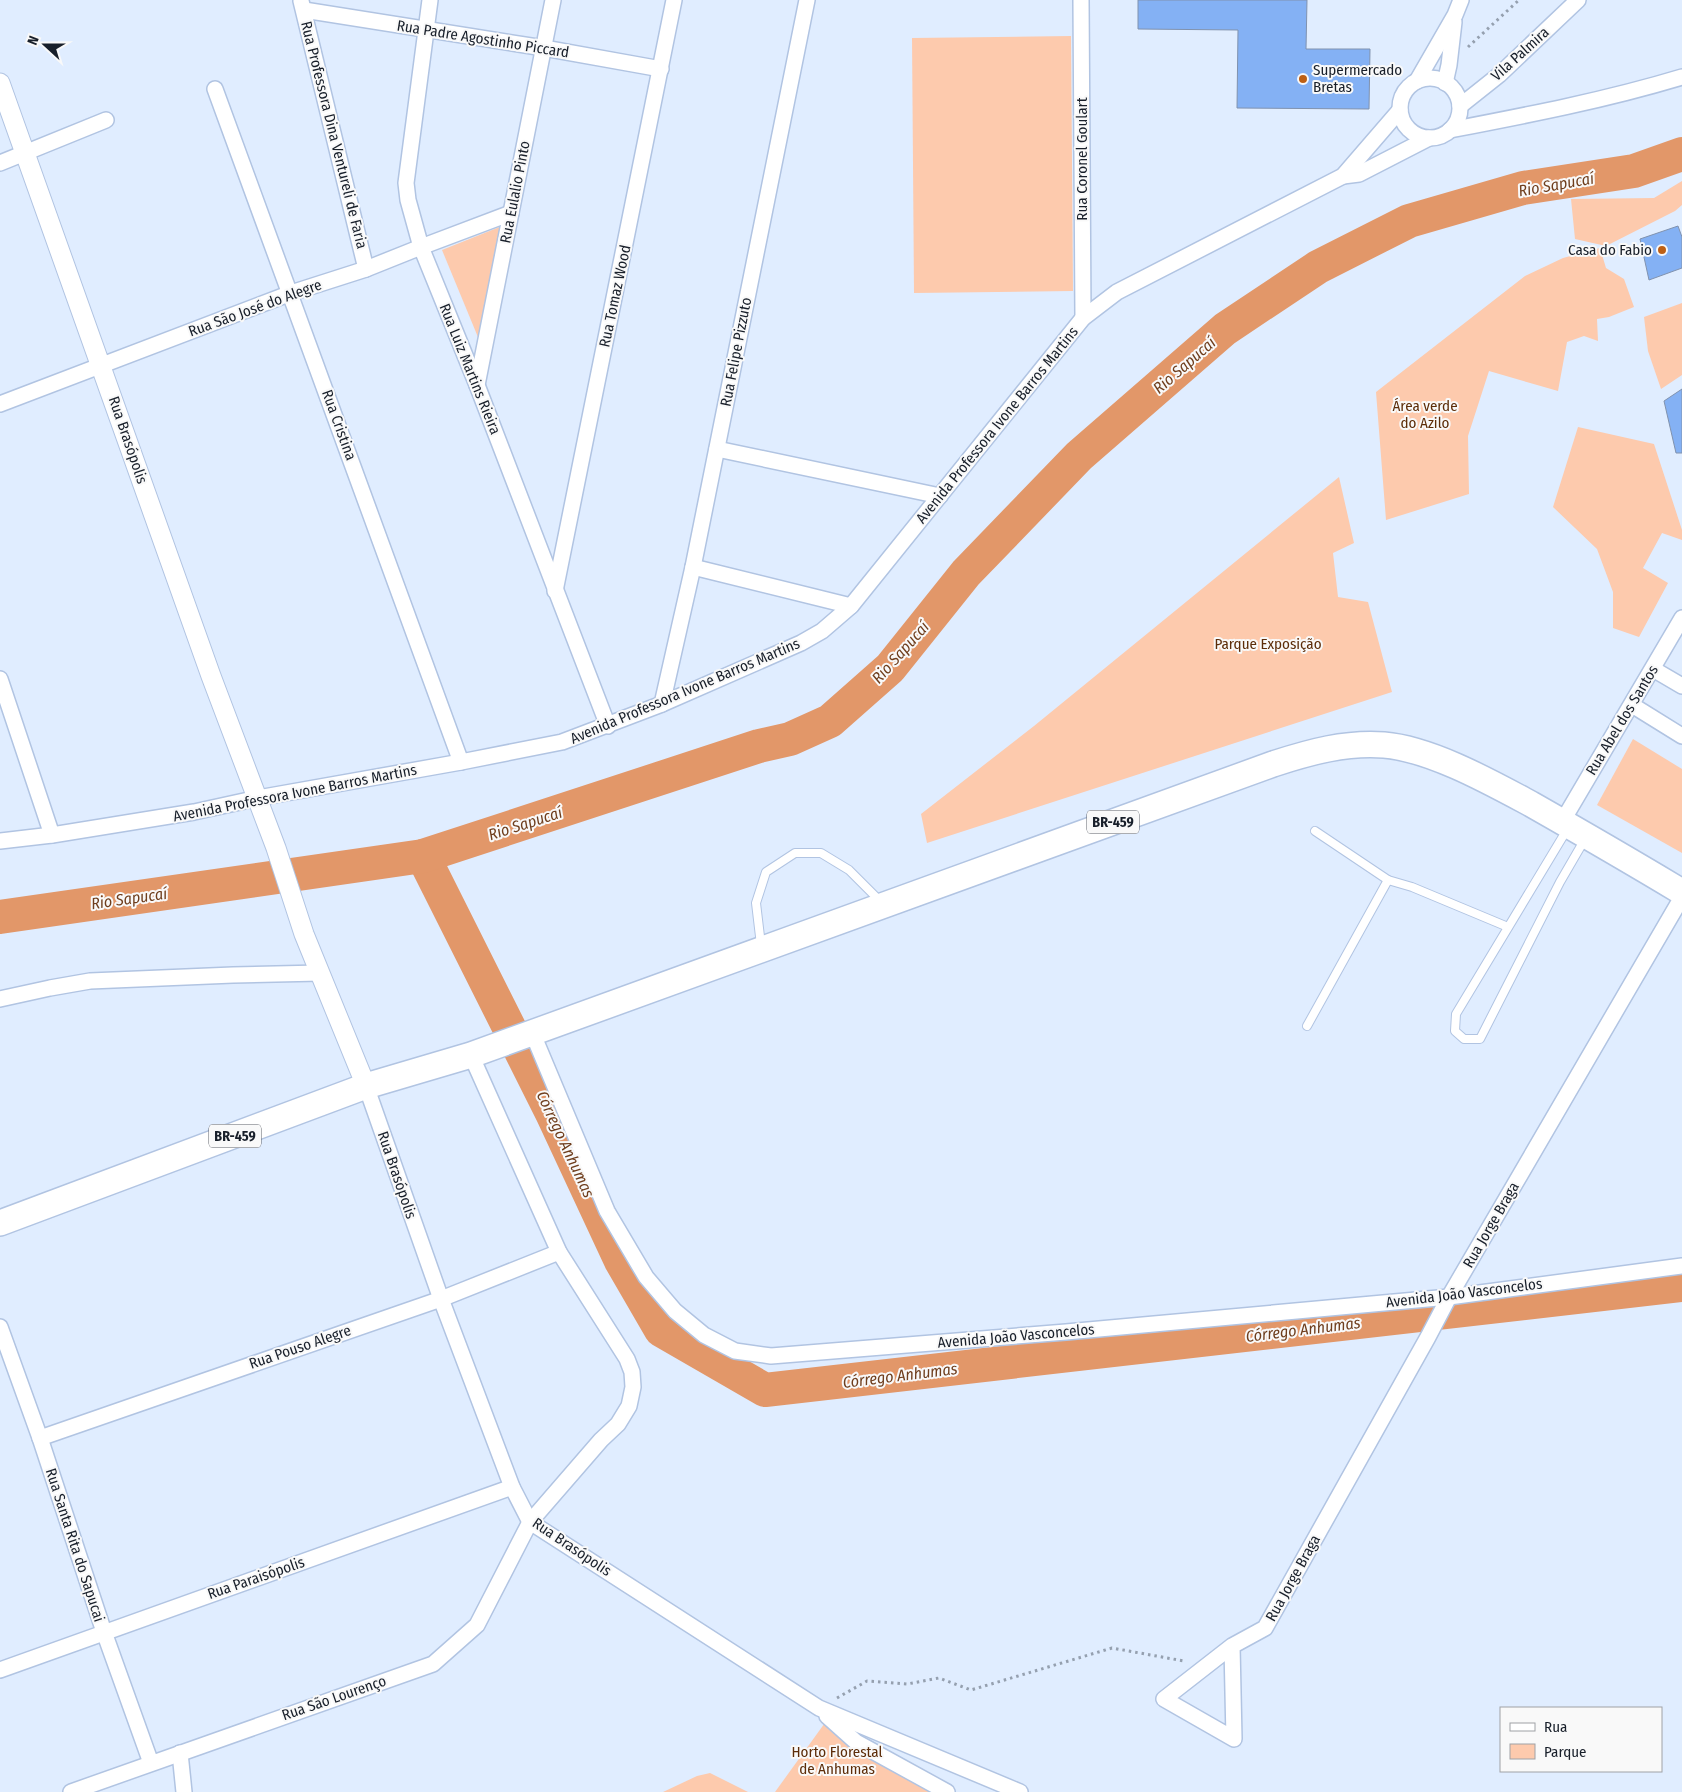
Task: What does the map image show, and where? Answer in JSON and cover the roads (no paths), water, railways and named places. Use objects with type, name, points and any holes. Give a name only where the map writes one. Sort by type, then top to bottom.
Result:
[{"type":"highway","name":"BR-459","points":[[0,1223],[366,1086],[478,1052],[1309,752],[1352,744],[1386,745],[1420,753],[1481,777],[1682,892]]},
{"type":"street","name":"Rua Luiz Martins Rieira","points":[[430,0],[406,183],[408,200],[421,247],[477,385],[608,726]]},
{"type":"street","name":"Rua Eulalio Pinto","points":[[477,385],[553,0]]},
{"type":"street","name":"Rua Tomaz Wood","points":[[555,591],[674,0]]},
{"type":"street","name":"Rua Felipe Pizzuto","points":[[662,704],[693,567],[808,0]]},
{"type":"street","name":"Rua Coronel Goulart","points":[[1081,0],[1083,318]]},
{"type":"street","points":[[1417,82],[1455,15],[1461,0]]},
{"type":"street","name":"Vila Palmira","points":[[1460,106],[1499,75],[1578,0]]},
{"type":"street","name":"Rua Padre Agostinho Piccard","points":[[302,5],[426,30],[661,68]]},
{"type":"street","name":"Rua Professora Dina Ventureli de Faria","points":[[302,5],[366,269]]},
{"type":"street","points":[[1445,83],[1455,15]]},
{"type":"street","points":[[1450,130],[1559,110],[1682,77]]},
{"type":"street","points":[[1426,79],[1436,79],[1453,89],[1460,106],[1456,123],[1450,130],[1444,134],[1429,138],[1413,132],[1402,118],[1400,110],[1402,98],[1409,87],[1426,79]]},
{"type":"street","name":"Rua Brasópolis","points":[[0,83],[211,676],[276,848],[304,934],[366,1086],[440,1299],[512,1487],[530,1522],[819,1708],[1020,1792]]},
{"type":"street","name":"Rua Cristina","points":[[215,88],[462,762]]},
{"type":"street","name":"Avenida Professora Ivone Barros Martins","points":[[0,841],[52,835],[194,812],[258,798],[462,762],[562,742],[662,704],[801,643],[822,631],[851,606],[1083,318],[1117,292],[1343,176],[1400,110]]},
{"type":"street","points":[[0,163],[106,120]]},
{"type":"street","name":"Avenida Professora Ivone Barros Martins","points":[[1343,176],[1359,174],[1429,138]]},
{"type":"street","name":"Rua São José do Alegre","points":[[0,404],[290,293],[366,269],[511,213]]},
{"type":"street","points":[[717,449],[940,496]]},
{"type":"street","points":[[693,567],[851,606]]},
{"type":"street","name":"Rua Abel dos Santos","points":[[1573,828],[1590,773],[1682,618]]},
{"type":"street","points":[[1653,669],[1682,686]]},
{"type":"street","points":[[0,681],[52,835]]},
{"type":"street","points":[[1632,705],[1682,736]]},
{"type":"street","name":"Rua Jorge Braga","points":[[1232,1646],[1234,1739],[1164,1699],[1232,1646],[1264,1628],[1448,1299],[1682,897]]},
{"type":"street","points":[[0,999],[90,981],[320,973]]},
{"type":"street","name":"Avenida João Vasconcelos","points":[[526,1034],[607,1211],[646,1276],[675,1311],[704,1335],[735,1350],[771,1356],[1448,1299],[1682,1266]]},
{"type":"street","name":"Rua São Lourenço","points":[[71,1792],[433,1664],[476,1625],[530,1522],[601,1440],[618,1424],[629,1406],[633,1386],[632,1372],[627,1359],[558,1252],[478,1052]]},
{"type":"street","name":"Rua Pouso Alegre","points":[[40,1438],[440,1299],[558,1252]]},
{"type":"street","name":"Rua Santa Rita do Sapucai","points":[[0,1327],[40,1438],[104,1632],[151,1763]]},
{"type":"street","name":"Rua Paraisópolis","points":[[0,1670],[512,1487]]},
{"type":"street","points":[[819,1708],[856,1742],[947,1792]]},
{"type":"street","points":[[180,1753],[184,1792]]},
{"type":"lane","points":[[1573,828],[1560,882],[1480,1039],[1464,1039],[1455,1031],[1456,1014],[1508,927],[1573,828]]},
{"type":"lane","points":[[1314,831],[1388,880],[1508,927]]},
{"type":"lane","points":[[762,949],[756,904],[766,872],[795,853],[821,853],[849,870],[884,905]]},
{"type":"lane","points":[[1307,1026],[1388,880]]},
{"type":"waterway","name":"Rio Sapucaí","points":[[0,917],[423,856],[759,746],[790,739],[830,721],[890,668],[966,573],[1079,456],[1225,329],[1318,267],[1409,221],[1523,188],[1634,171],[1682,154]]},
{"type":"waterway","name":"Córrego Anhumas","points":[[423,856],[552,1113],[621,1261],[661,1330],[765,1390],[1682,1285]]},
{"type":"place","name":"Supermercado Bretas","points":[[1303,79]]},
{"type":"place","name":"Casa do Fabio","points":[[1662,250]]},
{"type":"park label","name":"Área verde do Azilo","points":[[1425,414]]},
{"type":"park label","name":"Parque Exposição","points":[[1268,644]]},
{"type":"park label","name":"Horto Florestal de Anhumas","points":[[837,1760]]}]
